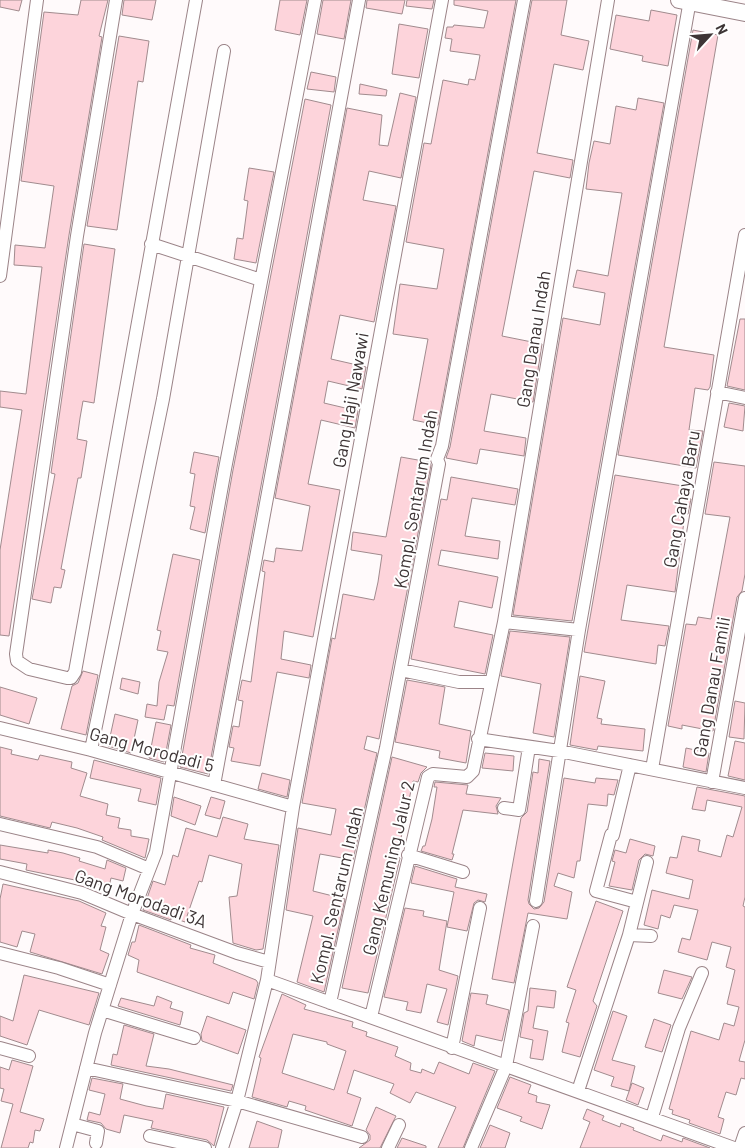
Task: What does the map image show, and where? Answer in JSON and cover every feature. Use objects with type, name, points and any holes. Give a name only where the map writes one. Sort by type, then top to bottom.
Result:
[{"type":"street","points":[[0,276],[37,0]]},
{"type":"street","points":[[116,0],[77,236],[16,654],[17,661],[25,667],[67,678],[71,678],[74,672],[196,0]]},
{"type":"street","points":[[66,1148],[102,1010],[132,914],[156,852],[261,280],[315,0]]},
{"type":"street","points":[[214,785],[359,0]]},
{"type":"street","name":"Gang Haji Nawawi","points":[[222,1148],[237,1101],[267,980],[293,807],[442,0]]},
{"type":"street","name":"Kompl. Sentarum Indah","points":[[330,1003],[386,748],[439,464],[437,459],[442,446],[524,0]]},
{"type":"street","name":"Gang Danau Indah","points":[[491,682],[504,622],[608,0]]},
{"type":"street","points":[[536,901],[559,751],[686,1],[745,13]]},
{"type":"street","points":[[91,750],[163,399],[224,51]]},
{"type":"street","name":"Gang Cahaya Baru","points":[[652,770],[745,235]]},
{"type":"street","points":[[151,244],[261,280]]},
{"type":"street","points":[[717,392],[745,398]]},
{"type":"street","name":"Gang Danau Famili","points":[[712,782],[745,598]]},
{"type":"street","points":[[504,622],[580,630]]},
{"type":"street","points":[[401,670],[459,682],[491,682]]},
{"type":"street","name":"Gang Kemuning Jalur 2","points":[[371,1017],[428,777],[433,774],[462,778],[470,775],[491,682]]},
{"type":"street","name":"Gang Morodadi 5","points":[[0,728],[91,750],[293,807]]},
{"type":"street","points":[[478,740],[559,751],[745,788]]},
{"type":"street","points":[[504,808],[519,810],[529,747]]},
{"type":"street","points":[[630,765],[614,835],[612,835],[596,891],[637,902]]},
{"type":"street","points":[[0,824],[97,847],[149,869]]},
{"type":"street","points":[[408,855],[463,872]]},
{"type":"street","points":[[578,1091],[629,935],[647,862]]},
{"type":"street","name":"Gang Morodadi 3A","points":[[0,872],[82,893],[132,914],[237,953],[269,962]]},
{"type":"street","points":[[452,1048],[480,908]]},
{"type":"street","points":[[471,1148],[506,1066],[532,926]]},
{"type":"street","points":[[629,935],[651,936]]},
{"type":"street","points":[[0,954],[59,968],[110,985]]},
{"type":"street","points":[[652,1117],[680,1028],[702,973]]},
{"type":"street","points":[[267,980],[734,1148]]},
{"type":"street","points":[[102,1010],[194,1038]]},
{"type":"street","points":[[0,1048],[29,1056]]},
{"type":"street","points":[[86,1068],[237,1101],[362,1137]]},
{"type":"street","points":[[72,1124],[98,1131],[96,1143]]},
{"type":"street","points":[[388,1148],[399,1125]]},
{"type":"street","points":[[740,1148],[745,1133]]},
{"type":"street","points":[[150,1136],[205,1148]]},
{"type":"building","points":[[0,0],[22,0],[19,11],[0,7]]},
{"type":"building","points":[[81,0],[108,0],[99,36],[102,37],[69,235],[9,636],[0,635],[0,550],[22,410],[0,407],[0,391],[26,394],[42,267],[14,265],[15,245],[45,248],[54,186],[21,181],[44,12],[78,15]]},
{"type":"building","points":[[124,0],[156,0],[152,20],[122,15]]},
{"type":"building","points":[[280,0],[307,0],[300,35],[275,30]]},
{"type":"building","points":[[323,0],[351,0],[344,39],[317,34]]},
{"type":"building","points":[[367,0],[405,0],[402,14],[366,8]]},
{"type":"building","points":[[407,0],[434,0],[432,9],[406,6]]},
{"type":"building","points":[[454,0],[516,0],[438,425],[413,420],[428,339],[393,334],[400,284],[437,289],[444,249],[406,242],[424,143],[431,144],[443,80],[468,85],[469,79],[475,80],[478,66],[480,55],[450,51],[452,39],[445,38],[447,27],[453,27],[454,25],[484,28],[488,11],[454,5]]},
{"type":"building","points":[[532,0],[567,0],[561,35],[589,41],[583,70],[554,64],[537,153],[573,160],[570,178],[534,171],[502,336],[542,344],[533,402],[491,394],[484,431],[526,438],[524,456],[480,449],[477,464],[446,458],[450,447]]},
{"type":"building","points":[[651,10],[677,15],[668,66],[642,61],[643,56],[610,49],[616,15],[649,21]]},
{"type":"building","points":[[399,24],[428,29],[419,78],[392,74]]},
{"type":"building","points":[[693,30],[718,35],[664,347],[714,355],[710,387],[708,390],[695,388],[689,430],[703,431],[696,468],[618,455]]},
{"type":"building","points":[[119,36],[149,41],[143,82],[138,81],[117,230],[87,226]]},
{"type":"building","points":[[311,72],[336,77],[334,92],[307,89]]},
{"type":"building","points":[[360,84],[387,90],[386,96],[359,94]]},
{"type":"building","points":[[400,93],[416,97],[401,178],[369,171],[363,200],[396,206],[374,322],[340,315],[331,359],[366,367],[362,389],[328,381],[324,403],[358,411],[355,428],[321,420],[308,484],[340,490],[313,637],[284,631],[281,659],[311,665],[309,678],[277,672],[260,766],[231,761],[234,748],[229,747],[233,726],[239,727],[243,701],[238,700],[242,680],[251,682],[265,572],[262,571],[264,560],[274,562],[276,548],[302,551],[310,506],[275,498],[347,108],[382,115],[379,145],[388,146]]},
{"type":"building","points":[[638,98],[664,103],[572,621],[513,615],[563,318],[600,325],[605,293],[573,287],[577,270],[608,276],[622,193],[586,189],[594,141],[610,144],[616,106],[636,110]]},
{"type":"building","points":[[305,99],[331,105],[208,774],[180,767],[233,470]]},
{"type":"building","points":[[249,168],[274,172],[256,263],[234,259],[237,238],[243,239],[248,201],[244,200]]},
{"type":"building","points":[[84,244],[115,249],[94,403],[83,401],[80,418],[77,439],[87,441],[61,569],[65,570],[61,588],[54,587],[51,603],[32,599],[55,474],[51,473]]},
{"type":"building","points":[[740,319],[745,319],[745,390],[727,386]]},
{"type":"building","points":[[729,403],[745,406],[743,431],[724,427]]},
{"type":"building","points":[[194,452],[219,457],[205,533],[190,529],[195,507],[190,506],[195,474],[190,473]]},
{"type":"building","points":[[401,457],[429,462],[431,465],[379,739],[367,736],[364,749],[377,753],[353,860],[320,854],[313,891],[345,899],[324,992],[297,982],[313,916],[286,910],[298,828],[331,835],[336,809],[302,803],[332,638],[335,639],[343,594],[374,600],[378,582],[382,555],[351,550],[353,532],[386,537]]},
{"type":"building","points":[[714,462],[745,466],[745,574],[742,591],[737,597],[713,731],[682,725],[682,729],[668,726],[686,624],[696,625],[698,617],[711,619],[730,517],[705,514]]},
{"type":"building","points":[[615,475],[683,486],[682,498],[691,499],[688,514],[685,513],[675,592],[627,585],[621,620],[669,626],[665,646],[658,645],[656,664],[584,652]]},
{"type":"building","points":[[451,477],[518,489],[515,505],[472,498],[465,536],[500,541],[498,559],[441,550],[438,565],[498,577],[492,608],[459,601],[454,627],[493,635],[485,674],[411,659],[441,499],[447,500]]},
{"type":"building","points":[[173,554],[200,560],[174,706],[167,705],[164,720],[145,717],[147,704],[157,706],[159,682],[168,652],[157,650],[161,631],[157,630]]},
{"type":"building","points":[[510,631],[570,637],[554,737],[533,733],[541,684],[501,676]]},
{"type":"building","points":[[83,671],[98,675],[86,735],[61,729],[72,686],[78,683]]},
{"type":"building","points":[[580,676],[605,681],[597,718],[602,719],[601,724],[645,729],[643,751],[598,746],[597,750],[570,745]]},
{"type":"building","points":[[122,678],[140,682],[138,694],[120,689]]},
{"type":"building","points":[[407,680],[445,687],[439,724],[471,731],[466,763],[439,758],[440,751],[395,742]]},
{"type":"building","points":[[0,687],[37,698],[29,724],[0,715]]},
{"type":"building","points":[[735,701],[745,703],[744,739],[729,737]]},
{"type":"building","points":[[115,714],[138,720],[131,753],[108,746]]},
{"type":"building","points":[[156,722],[171,725],[164,762],[149,758]]},
{"type":"building","points":[[735,741],[745,743],[745,780],[728,776]]},
{"type":"building","points":[[0,747],[12,750],[11,754],[38,760],[40,755],[72,762],[71,768],[87,773],[80,796],[108,804],[106,815],[120,818],[118,828],[131,830],[131,836],[149,839],[145,858],[102,840],[103,837],[77,828],[52,822],[50,828],[0,816]]},
{"type":"building","points":[[686,748],[709,753],[706,772],[683,767]]},
{"type":"building","points":[[485,753],[514,756],[513,771],[482,768]]},
{"type":"building","points":[[392,757],[427,767],[421,773],[418,782],[413,781],[397,857],[400,858],[368,993],[342,988]]},
{"type":"building","points":[[539,759],[550,761],[528,900],[534,909],[539,908],[544,902],[564,778],[595,783],[596,778],[618,780],[614,795],[608,794],[607,806],[588,804],[580,861],[577,861],[574,878],[558,873],[554,886],[572,892],[567,919],[528,913],[514,983],[492,979],[521,818],[527,812],[533,772],[538,773]]},
{"type":"building","points":[[94,760],[161,778],[156,805],[138,801],[141,789],[90,778]]},
{"type":"building","points":[[262,773],[290,780],[287,797],[258,789]]},
{"type":"building","points":[[435,782],[468,785],[466,794],[501,798],[496,806],[498,814],[463,810],[452,860],[421,851],[423,846],[425,846],[432,819],[437,787],[434,787]]},
{"type":"building","points":[[697,787],[745,796],[745,897],[743,906],[745,907],[745,1040],[739,1061],[745,1062],[745,1079],[741,1078],[736,1095],[726,1092],[718,1117],[724,1119],[720,1134],[689,1123],[690,1120],[672,1114],[673,1110],[669,1109],[691,1031],[719,1040],[724,1023],[734,1026],[739,1007],[727,1004],[735,970],[726,967],[731,947],[712,942],[707,960],[678,952],[682,938],[690,940],[698,910],[674,905],[670,918],[661,915],[658,929],[644,925],[652,890],[689,899],[693,880],[666,873],[670,857],[677,858],[682,836],[700,840],[698,851],[721,857],[727,835],[733,837],[742,807],[707,800],[705,811],[692,809]]},
{"type":"building","points":[[174,797],[201,806],[195,825],[171,816]]},
{"type":"building","points":[[211,797],[225,801],[220,819],[205,815]]},
{"type":"building","points":[[223,817],[248,824],[244,839],[279,845],[263,949],[256,950],[233,943],[229,897],[237,896],[242,864],[209,855],[202,882],[199,881],[185,922],[171,917],[171,920],[143,910],[153,881],[165,885],[173,855],[178,857],[186,828],[217,837]]},
{"type":"building","points":[[630,839],[655,846],[653,856],[645,854],[639,860],[632,890],[609,886],[615,862],[612,861],[615,850],[626,853]]},
{"type":"building","points":[[0,845],[48,853],[48,850],[63,853],[80,858],[79,861],[105,869],[107,860],[126,868],[123,881],[111,878],[109,887],[26,870],[27,864],[0,859]]},
{"type":"building","points":[[415,866],[457,879],[455,887],[487,894],[485,902],[478,900],[474,903],[467,931],[447,927],[454,892],[411,883]]},
{"type":"building","points":[[3,884],[79,901],[106,913],[101,926],[106,927],[100,950],[109,954],[102,974],[30,952],[35,934],[22,931],[17,947],[0,942],[0,899]]},
{"type":"building","points":[[596,901],[623,911],[593,1001],[597,1006],[580,1057],[562,1052],[569,1023],[566,1022],[576,990],[567,987]]},
{"type":"building","points":[[405,908],[424,911],[423,916],[447,921],[439,970],[458,976],[448,1025],[437,1022],[447,989],[427,984],[421,1013],[406,1010],[408,1002],[384,997]]},
{"type":"building","points":[[139,925],[191,945],[190,948],[215,955],[213,963],[256,980],[258,983],[254,999],[233,992],[229,1004],[137,972],[139,960],[128,955],[132,942],[135,942]]},
{"type":"building","points":[[664,970],[692,977],[682,999],[658,993]]},
{"type":"building","points":[[24,975],[99,993],[89,1025],[39,1010],[27,1045],[0,1036],[0,1016],[13,1021]]},
{"type":"building","points":[[530,988],[556,991],[554,1008],[537,1006],[533,1028],[548,1031],[543,1060],[530,1058],[533,1040],[520,1037],[524,1013],[528,1011]]},
{"type":"building","points":[[471,993],[488,995],[486,1004],[509,1010],[502,1041],[476,1035],[474,1046],[462,1041]]},
{"type":"building","points":[[282,994],[306,1005],[304,1009],[353,1022],[352,1027],[367,1032],[366,1036],[398,1047],[395,1056],[411,1063],[410,1070],[421,1073],[422,1069],[434,1074],[439,1062],[469,1074],[473,1063],[495,1071],[463,1148],[438,1148],[456,1107],[416,1092],[410,1103],[390,1093],[394,1084],[354,1070],[347,1093],[361,1098],[352,1126],[305,1110],[306,1106],[289,1101],[287,1107],[252,1097],[261,1058],[259,1057]],"holes":[[[293,1034],[327,1042],[327,1044],[346,1051],[334,1090],[282,1073]]]},
{"type":"building","points":[[157,996],[172,1002],[170,1008],[183,1012],[180,1025],[118,1006],[121,998],[154,1006]]},
{"type":"building","points":[[613,1011],[627,1016],[612,1060],[635,1066],[629,1091],[611,1086],[614,1077],[594,1070]]},
{"type":"building","points":[[207,1016],[246,1030],[238,1054],[202,1041],[201,1034]]},
{"type":"building","points":[[654,1019],[671,1025],[662,1052],[645,1047]]},
{"type":"building","points":[[124,1025],[154,1034],[146,1066],[169,1069],[233,1085],[231,1091],[111,1065],[113,1054],[117,1055]]},
{"type":"building","points":[[12,1060],[33,1066],[20,1112],[44,1119],[40,1131],[35,1130],[33,1143],[30,1142],[28,1148],[1,1148],[13,1104],[1,1101],[4,1089],[0,1088],[0,1067],[9,1070]]},
{"type":"building","points":[[510,1077],[531,1085],[528,1093],[537,1096],[536,1102],[550,1105],[542,1129],[520,1121],[522,1117],[497,1108]]},
{"type":"building","points":[[92,1078],[123,1084],[120,1099],[146,1106],[163,1109],[166,1094],[224,1107],[214,1146],[207,1140],[151,1128],[153,1121],[124,1115],[120,1133],[106,1129],[101,1123],[87,1120],[89,1112],[100,1115],[105,1094],[89,1090]]},
{"type":"building","points":[[632,1083],[644,1088],[638,1105],[626,1100]]},
{"type":"building","points":[[376,1107],[396,1116],[380,1148],[359,1148],[370,1140],[370,1135],[366,1130]]},
{"type":"building","points":[[587,1109],[604,1116],[602,1120],[620,1127],[621,1123],[661,1141],[663,1135],[682,1142],[683,1138],[710,1148],[580,1148],[590,1122],[583,1119]]},
{"type":"building","points":[[257,1121],[282,1130],[278,1148],[249,1148]]},
{"type":"building","points":[[490,1125],[510,1133],[505,1148],[480,1148]]},
{"type":"building","points":[[402,1138],[426,1146],[426,1148],[397,1148]]}]
